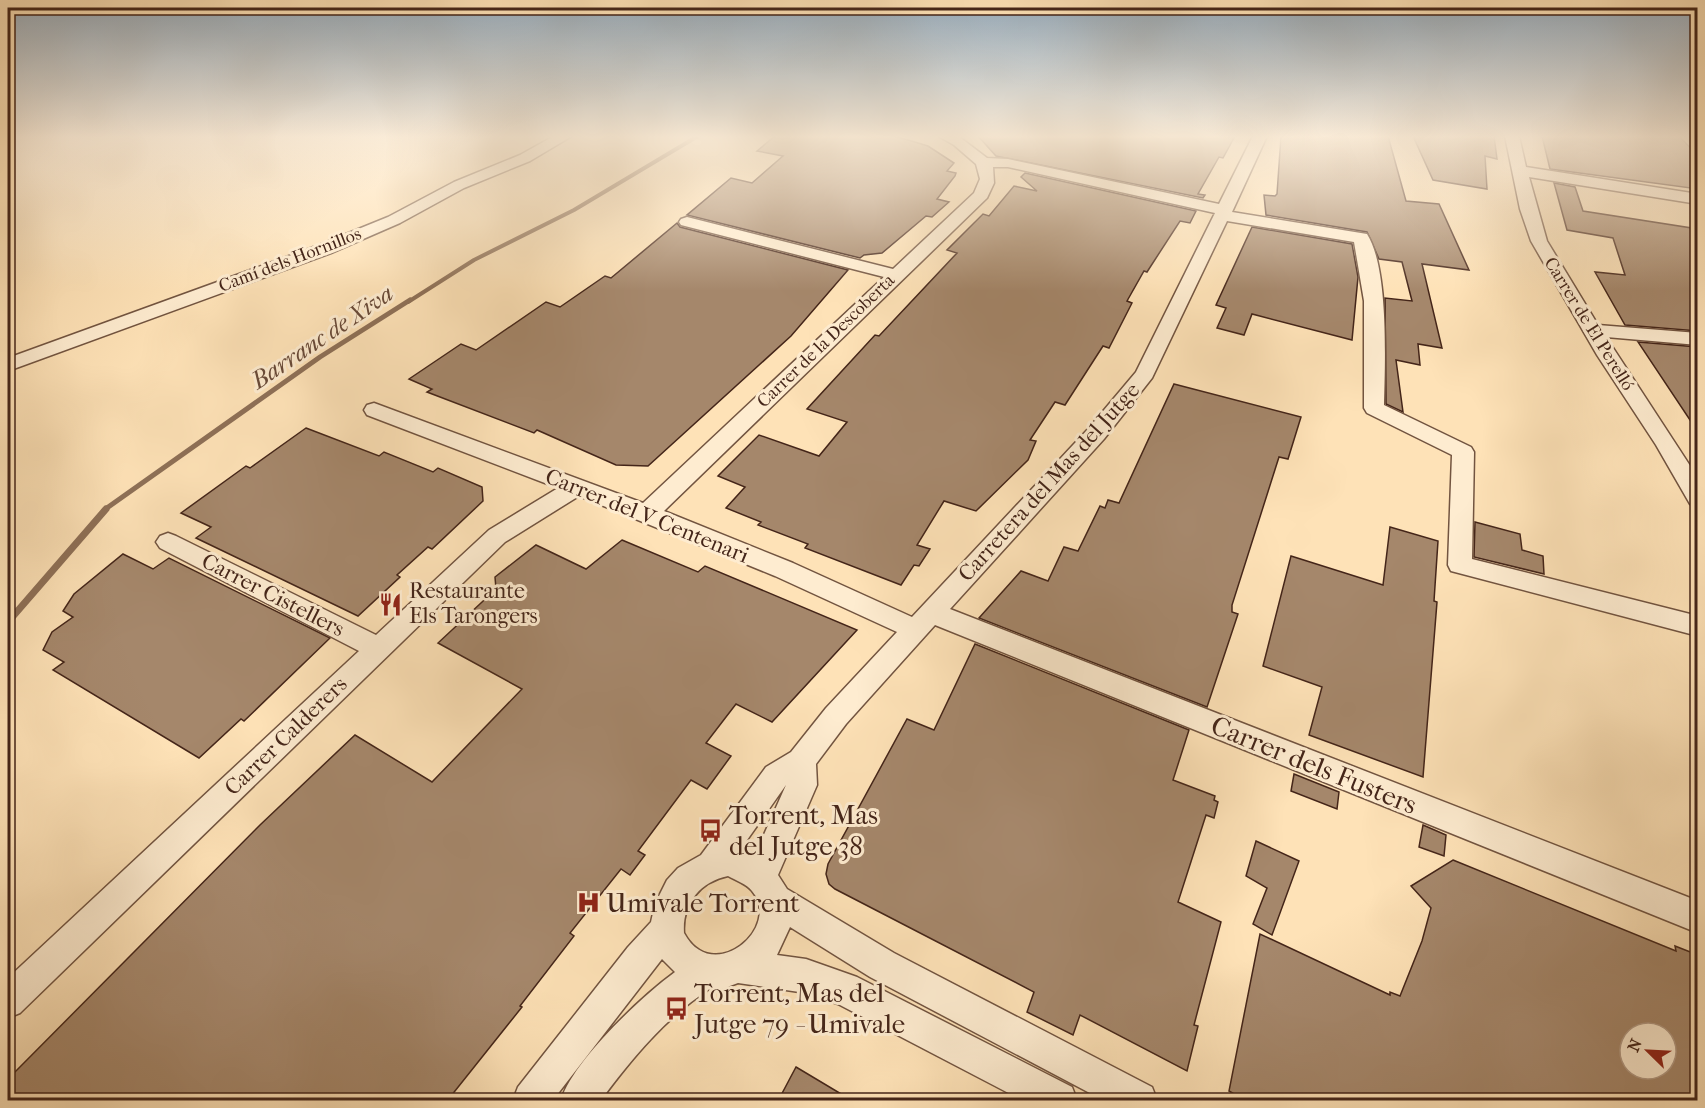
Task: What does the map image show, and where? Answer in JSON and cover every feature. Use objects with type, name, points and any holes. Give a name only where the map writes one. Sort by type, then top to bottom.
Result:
[{"type":"street","name":"Camí dels Hornillos","points":[[8,365],[325,249],[394,220],[454,188]]},
{"type":"street","name":"Carrer de la Descoberta","points":[[646,514],[981,195],[985,188]]},
{"type":"street","points":[[1115,188],[1224,213],[1361,238],[1373,284],[1376,320],[1374,408],[1463,452],[1460,565],[1698,626]]},
{"type":"street","name":"Carretera del Mas del Jutge","points":[[713,862],[776,776],[801,761],[836,716],[1096,434],[1145,374],[1236,188]]},
{"type":"street","name":"Carrer de El Perelló","points":[[1525,188],[1539,241],[1592,330],[1694,487]]},
{"type":"street","points":[[1626,188],[1698,199]]},
{"type":"street","points":[[687,222],[896,275]]},
{"type":"street","points":[[1592,330],[1698,339]]},
{"type":"street","name":"Carrer del V Centenari","points":[[374,410],[646,514],[867,605],[924,621]]},
{"type":"street","name":"Carrer Calderers","points":[[8,1001],[497,536],[576,487]]},
{"type":"street","name":"Carrer Cistellers","points":[[168,542],[378,648]]},
{"type":"street","name":"Carrer dels Fusters","points":[[924,621],[964,628],[1698,917]]},
{"type":"street","points":[[579,1101],[646,1016],[687,982],[757,957],[769,942],[776,924],[768,887],[802,785],[801,761]]},
{"type":"street","points":[[1059,1101],[845,989],[806,976],[688,964],[676,951],[667,929],[672,901],[681,885],[713,862],[730,861],[747,866],[768,887],[863,955],[1139,1101]]},
{"type":"street","points":[[531,1101],[640,958],[667,929]]},
{"type":"building","points":[[719,188],[946,188],[937,199],[949,202],[932,217],[926,216],[882,253],[864,255],[860,258],[687,215]]},
{"type":"building","points":[[1013,188],[1037,191],[1033,188],[1091,188],[1196,211],[1190,223],[1180,221],[1147,272],[1144,271],[1127,301],[1132,303],[1109,348],[1103,346],[1065,405],[1055,402],[1030,440],[1036,441],[1028,460],[976,511],[944,501],[917,545],[930,549],[919,566],[914,565],[901,585],[805,548],[808,544],[758,525],[761,522],[726,508],[745,487],[718,476],[759,435],[819,456],[847,422],[807,409],[875,335],[879,336],[957,253],[947,250],[983,214],[989,216]]},
{"type":"building","points":[[1152,188],[1202,188],[1198,194],[1205,195],[1203,198]]},
{"type":"building","points":[[1277,188],[1402,188],[1406,201],[1439,204],[1469,270],[1422,264],[1442,348],[1418,344],[1420,365],[1396,360],[1403,412],[1386,404],[1385,298],[1412,301],[1402,262],[1379,259],[1367,232],[1266,215],[1264,195],[1275,196]]},
{"type":"building","points":[[1555,188],[1575,188],[1583,211],[1698,229],[1698,331],[1625,325],[1595,272],[1625,275],[1613,238],[1567,230]]},
{"type":"building","points":[[677,223],[680,227],[848,270],[791,336],[648,466],[616,465],[537,430],[534,433],[427,392],[432,389],[409,379],[461,344],[476,350],[546,302],[560,307],[605,276],[611,278]]},
{"type":"building","points":[[1252,227],[1352,244],[1358,277],[1352,340],[1252,314],[1244,335],[1217,328],[1226,308],[1216,305]]},
{"type":"building","points":[[1638,342],[1698,347],[1698,432]]},
{"type":"building","points":[[1174,384],[1301,417],[1288,459],[1279,457],[1232,605],[1232,612],[1238,614],[1207,707],[979,618],[1021,571],[1048,581],[1064,547],[1078,551],[1100,506],[1105,508],[1108,500],[1119,503]]},
{"type":"building","points":[[306,428],[379,456],[384,452],[433,472],[438,468],[482,487],[483,501],[432,549],[428,547],[397,575],[400,577],[358,616],[196,538],[211,527],[181,513],[246,466],[250,468]]},
{"type":"building","points":[[1475,522],[1520,534],[1522,550],[1543,556],[1544,574],[1474,557]]},
{"type":"building","points":[[1390,527],[1438,541],[1434,601],[1437,602],[1423,777],[1309,735],[1322,687],[1263,666],[1291,556],[1383,585]]},
{"type":"building","points":[[622,540],[698,572],[705,566],[857,630],[772,722],[736,704],[706,743],[731,756],[707,789],[691,780],[638,851],[645,855],[630,875],[621,869],[570,933],[574,936],[520,1006],[522,1007],[447,1101],[8,1101],[8,1079],[260,825],[355,735],[432,782],[522,689],[438,643],[496,589],[495,577],[536,545],[586,569]]},
{"type":"building","points":[[123,554],[153,569],[169,558],[330,638],[244,721],[241,719],[199,758],[53,670],[64,662],[43,650],[52,632],[73,617],[63,611],[74,594]]},
{"type":"building","points":[[975,644],[1189,730],[1173,780],[1215,796],[1214,800],[1218,802],[1214,818],[1206,815],[1178,902],[1221,922],[1194,1025],[1198,1026],[1187,1071],[1080,1015],[1073,1035],[1027,1012],[1034,992],[829,884],[826,874],[828,864],[907,719],[934,730]]},
{"type":"building","points":[[1294,774],[1339,792],[1337,809],[1291,791]]},
{"type":"building","points":[[1423,825],[1446,835],[1444,856],[1419,847]]},
{"type":"building","points":[[1256,841],[1299,861],[1272,935],[1253,924],[1267,888],[1246,876]]},
{"type":"building","points":[[1453,860],[1676,951],[1675,946],[1698,955],[1698,1101],[1246,1101],[1229,1091],[1260,934],[1390,995],[1390,992],[1400,996],[1422,941],[1431,908],[1411,886]]},
{"type":"building","points":[[796,1067],[853,1101],[778,1101]]},
{"type":"waterway","name":"Barranc de Xiva","points":[[408,302],[474,260],[574,210],[611,188]]},
{"type":"waterway","name":"Barranc de Xiva","points":[[104,510],[320,357],[410,300]]},
{"type":"waterway","name":"Barranc de Xiva","points":[[8,622],[106,509]]},
{"type":"place","name":"Restaurante Els Tarongers","points":[[391,604]]},
{"type":"place","name":"Torrent, Mas del Jutge 38","points":[[711,831]]},
{"type":"place","name":"Umivale Torrent","points":[[588,903]]},
{"type":"place","name":"Torrent, Mas del Jutge 79 - Umivale","points":[[676,1009]]}]
